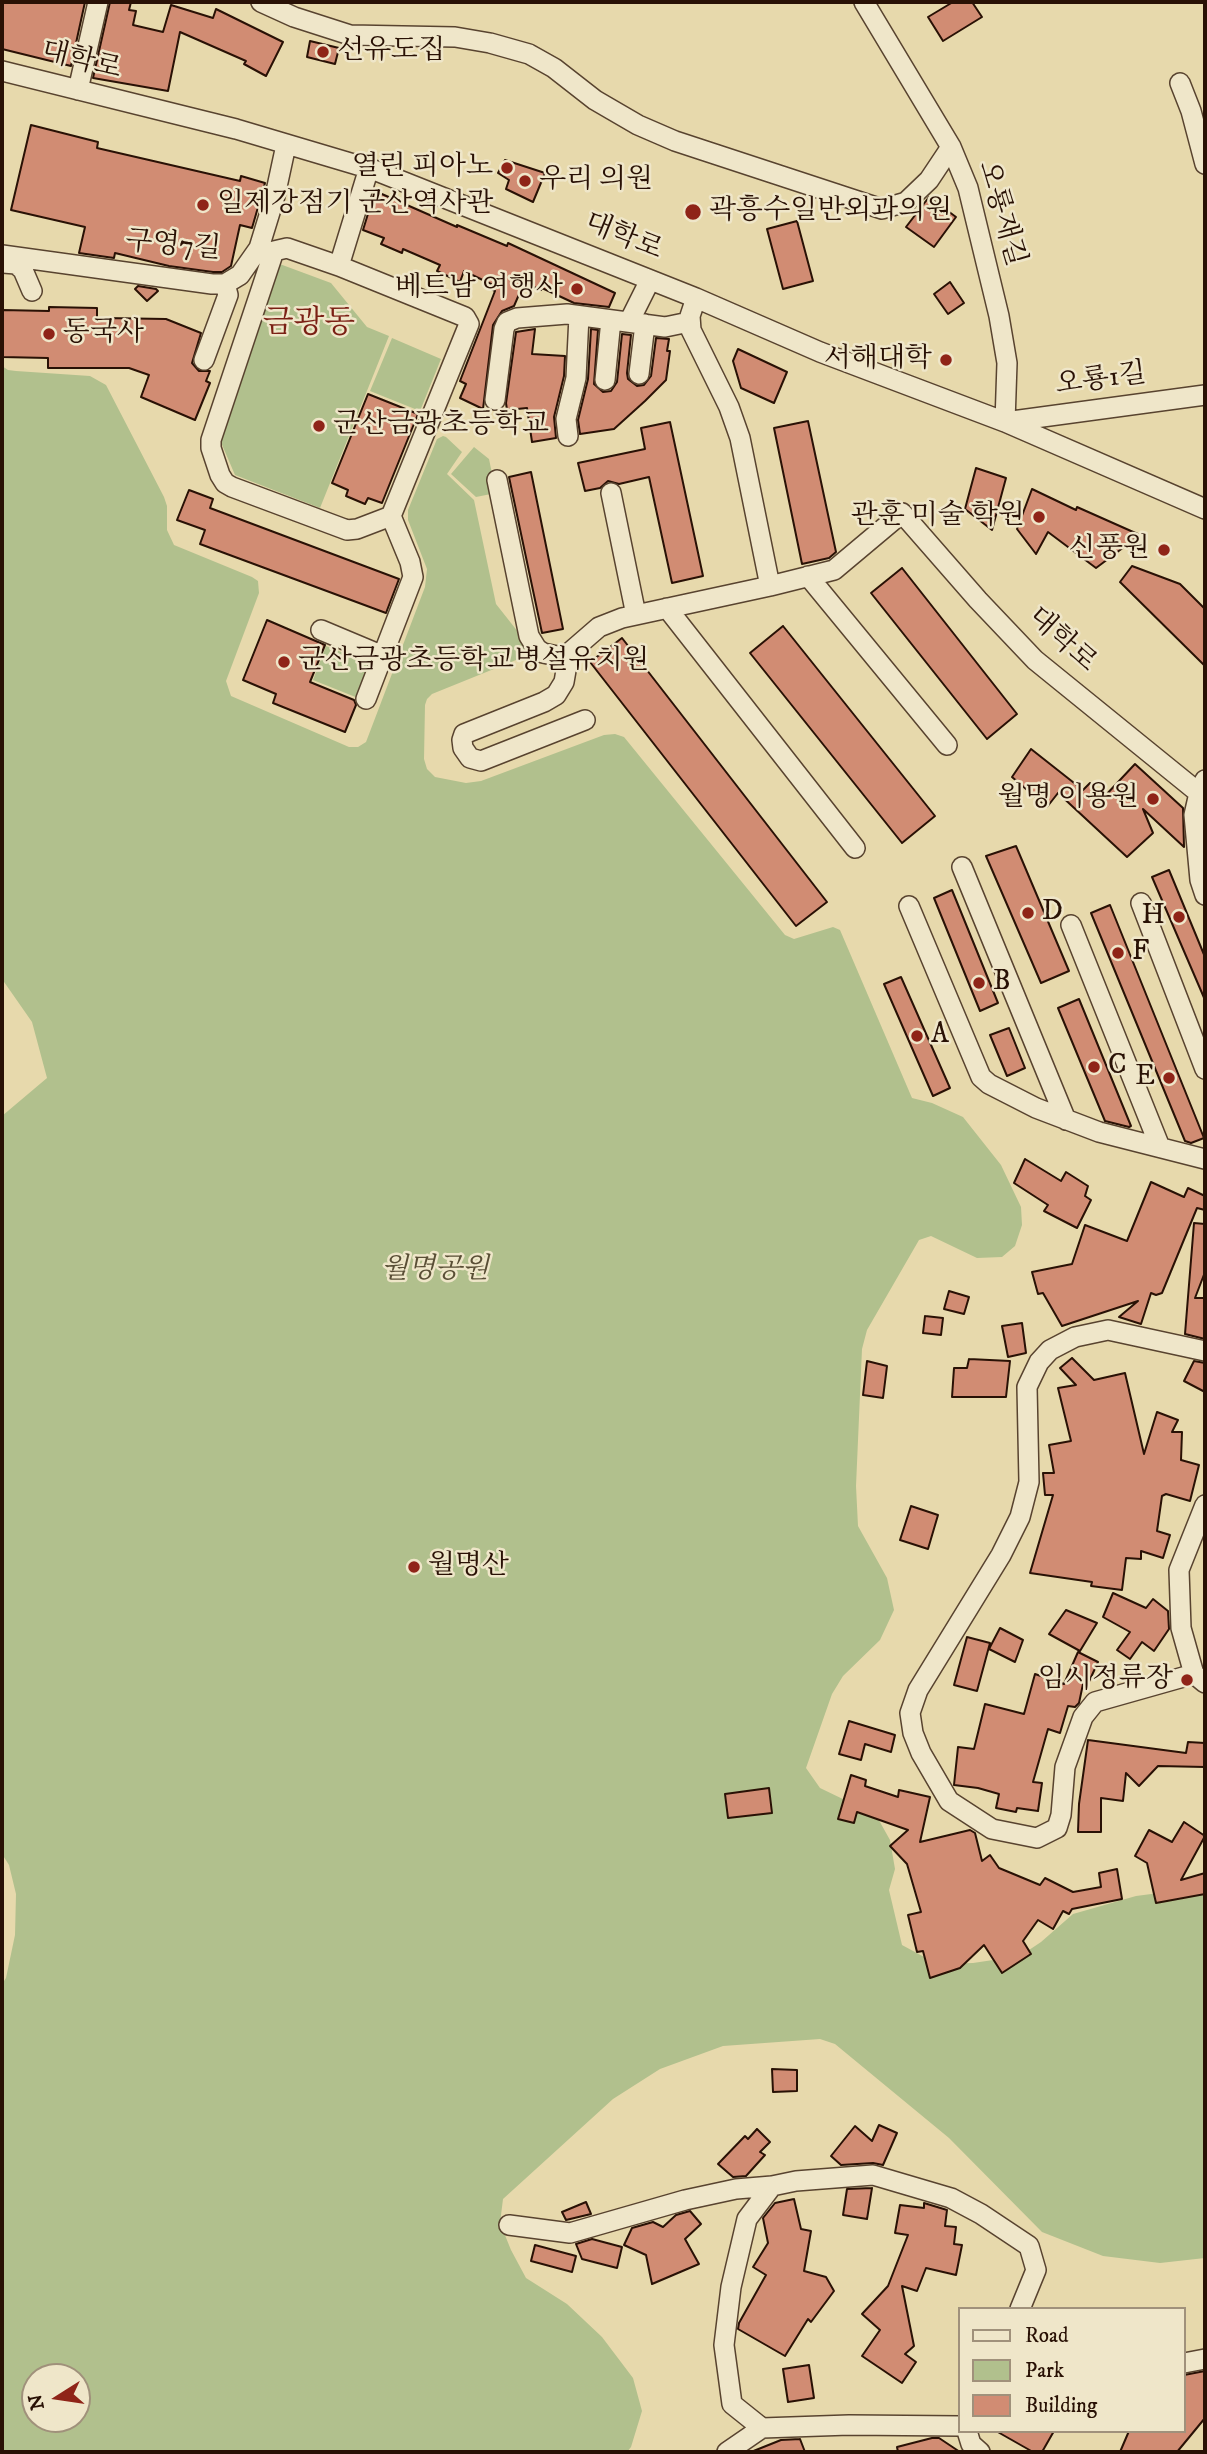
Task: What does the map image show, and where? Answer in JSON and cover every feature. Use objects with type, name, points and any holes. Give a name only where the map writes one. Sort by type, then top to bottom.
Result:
[{"type":"street","points":[[78,90],[99,2]]},
{"type":"street","points":[[261,2],[294,18],[350,35],[455,37],[529,54],[554,68],[595,100],[638,125],[675,141],[883,209],[906,202],[929,180],[951,148]]},
{"type":"street","name":"오룡재길","points":[[864,2],[951,148],[968,188],[999,316],[1007,363],[1005,422]]},
{"type":"street","name":"대학로","points":[[2,71],[236,129],[369,168],[696,298],[820,352],[1005,422],[1205,509]]},
{"type":"street","points":[[1180,83],[1191,111],[1205,164]]},
{"type":"street","name":"구영7길","points":[[2,255],[225,284],[240,275],[259,248],[275,196],[286,145]]},
{"type":"street","points":[[339,266],[369,168]]},
{"type":"street","points":[[366,699],[412,577],[410,562],[391,516],[469,324],[465,317],[339,266],[287,248],[274,251],[211,440],[213,457],[220,475],[225,483],[232,487],[338,528],[358,529],[391,516]]},
{"type":"street","points":[[2,262],[16,264],[23,270],[32,291]]},
{"type":"street","points":[[605,380],[628,322],[650,280]]},
{"type":"street","points":[[204,360],[228,296],[225,284]]},
{"type":"street","points":[[696,298],[689,322],[691,330],[729,407],[740,438],[769,586]]},
{"type":"street","points":[[495,400],[507,322],[533,316],[579,316],[665,327],[689,322]]},
{"type":"street","points":[[568,436],[566,419],[576,378],[579,316]]},
{"type":"street","points":[[628,322],[639,374]]},
{"type":"street","name":"오룡1길","points":[[1005,422],[1205,396]]},
{"type":"street","points":[[497,480],[529,636],[543,653],[567,658]]},
{"type":"street","points":[[611,493],[636,615]]},
{"type":"street","name":"대학로","points":[[808,576],[822,575],[834,570],[902,513],[1035,660],[1202,787]]},
{"type":"street","points":[[585,720],[475,761],[466,755],[461,740],[464,734],[544,702],[561,689],[567,658],[572,649],[599,627],[622,618],[808,576],[947,746]]},
{"type":"street","points":[[667,608],[855,848]]},
{"type":"street","points":[[321,630],[383,656]]},
{"type":"street","points":[[520,711],[532,741]]},
{"type":"street","points":[[1202,787],[1194,815],[1200,880],[1205,895]]},
{"type":"street","points":[[962,867],[1066,1120]]},
{"type":"street","points":[[1140,903],[1205,1069]]},
{"type":"street","points":[[909,906],[981,1077],[1000,1091],[1066,1120],[1099,1132],[1205,1159]]},
{"type":"street","points":[[1071,925],[1160,1147]]},
{"type":"street","points":[[1205,1351],[1108,1330],[1075,1337],[1050,1350],[1039,1362],[1027,1387],[1029,1482],[1020,1517],[1001,1555],[918,1690],[910,1713],[913,1733],[921,1753],[949,1801],[992,1829],[1037,1838],[1057,1828],[1061,1815],[1065,1767],[1083,1717],[1095,1702],[1200,1678],[1181,1628],[1180,1570],[1205,1505]]},
{"type":"street","points":[[509,2225],[570,2233],[685,2200],[736,2189],[873,2175],[951,2198],[1029,2246],[1036,2270],[1021,2307]]},
{"type":"street","points":[[762,2428],[732,2404],[724,2345],[731,2287],[747,2219],[772,2186]]},
{"type":"street","points":[[1186,2363],[1205,2359]]},
{"type":"street","points":[[727,2452],[762,2428],[849,2425],[958,2426]]},
{"type":"street","points":[[968,2433],[971,2444],[980,2452]]},
{"type":"green space","points":[[277,263],[331,283],[367,327],[389,336],[320,508],[235,475],[220,440]]},
{"type":"green space","points":[[392,338],[441,359],[420,411],[370,391]]},
{"type":"green space","name":"월명공원","points":[[2,366],[16,371],[90,376],[106,385],[164,497],[167,506],[167,530],[174,545],[258,581],[259,593],[226,681],[231,696],[349,747],[358,747],[366,742],[425,587],[427,569],[408,520],[408,510],[437,439],[446,437],[462,452],[447,474],[474,500],[496,604],[526,642],[528,652],[521,658],[432,694],[427,699],[424,759],[427,769],[435,777],[466,783],[481,781],[604,735],[624,737],[785,935],[794,939],[833,927],[840,930],[912,1098],[932,1103],[963,1117],[1001,1165],[1021,1207],[1022,1225],[1015,1246],[1002,1257],[977,1258],[931,1236],[919,1240],[867,1330],[862,1349],[856,1486],[858,1526],[887,1578],[894,1610],[880,1640],[843,1676],[832,1694],[806,1768],[820,1788],[876,1815],[890,1840],[895,1869],[889,1890],[902,1945],[937,1964],[973,1963],[1020,1956],[1073,1914],[1136,1896],[1205,1887],[1205,2258],[1160,2263],[1103,2256],[1042,2232],[949,2138],[835,2044],[820,2039],[723,2046],[660,2069],[613,2099],[503,2199],[500,2223],[526,2278],[567,2304],[602,2337],[633,2378],[642,2411],[627,2452],[2,2452],[2,1984],[6,1978],[15,1935],[16,1894],[9,1865],[2,1854],[2,1116],[47,1078],[32,1022],[2,979]]},
{"type":"green space","points":[[474,447],[489,459],[496,493],[476,497],[451,474]]},
{"type":"green space","points":[[326,646],[372,664],[358,698],[313,680]]},
{"type":"building","points":[[2,2],[85,2],[71,66],[2,49]]},
{"type":"building","points":[[110,2],[131,2],[129,10],[136,11],[133,25],[163,32],[171,5],[213,18],[216,9],[283,42],[266,76],[244,64],[246,61],[180,32],[168,91],[93,78]]},
{"type":"building","points":[[953,2],[972,2],[982,17],[943,41],[928,17]]},
{"type":"building","name":"선유도집","points":[[310,41],[339,48],[335,64],[307,57]]},
{"type":"building","points":[[31,125],[98,142],[97,148],[240,181],[241,176],[265,183],[252,228],[240,225],[231,266],[222,272],[213,272],[169,266],[115,253],[114,258],[79,253],[85,227],[11,210]]},
{"type":"building","name":"우리 의원","points":[[505,160],[545,173],[533,202],[506,189],[509,180],[498,173]]},
{"type":"building","points":[[375,191],[457,227],[507,246],[508,243],[615,293],[609,307],[574,303],[524,283],[514,306],[502,311],[493,325],[483,409],[460,398],[466,384],[460,381],[495,291],[489,288],[491,284],[464,271],[460,282],[437,271],[440,265],[403,249],[402,253],[381,244],[384,238],[363,230]]},
{"type":"building","points":[[929,197],[956,217],[934,247],[906,227]]},
{"type":"building","points":[[797,221],[813,281],[783,289],[767,229]]},
{"type":"building","points":[[950,282],[964,303],[948,314],[934,294]]},
{"type":"building","points":[[138,286],[158,291],[147,301],[135,289]]},
{"type":"building","points":[[49,307],[97,308],[97,318],[102,318],[101,320],[166,319],[201,333],[192,363],[199,371],[210,371],[206,381],[210,383],[195,420],[141,397],[149,375],[129,368],[48,368],[48,358],[2,357],[2,310],[49,311]]},
{"type":"building","points":[[535,329],[532,354],[565,356],[564,376],[554,417],[556,438],[532,442],[527,408],[507,410],[506,403],[516,332]]},
{"type":"building","points":[[591,329],[598,330],[594,384],[603,392],[611,391],[617,382],[622,334],[631,335],[627,373],[628,379],[637,386],[644,385],[651,376],[656,338],[669,339],[667,351],[670,351],[666,380],[645,401],[614,429],[580,434],[578,420],[588,379]]},
{"type":"building","points":[[738,349],[787,372],[774,403],[741,388],[733,361]]},
{"type":"building","points":[[368,394],[418,414],[382,503],[368,498],[365,504],[346,496],[348,490],[332,483]]},
{"type":"building","points":[[808,421],[836,552],[829,558],[802,564],[774,428]]},
{"type":"building","points":[[670,422],[703,576],[672,583],[649,477],[619,484],[608,481],[600,488],[585,491],[578,463],[645,449],[641,428]]},
{"type":"building","points":[[976,468],[1006,478],[992,530],[965,509]]},
{"type":"building","points":[[531,472],[563,629],[542,633],[509,477]]},
{"type":"building","points":[[1032,489],[1140,535],[1096,568],[1048,532],[1036,554],[1017,529]]},
{"type":"building","points":[[189,490],[213,499],[210,508],[399,579],[386,613],[200,544],[205,530],[177,520]]},
{"type":"building","points":[[1132,566],[1180,584],[1205,609],[1205,666],[1120,582]]},
{"type":"building","points":[[902,568],[1017,714],[987,739],[871,593]]},
{"type":"building","name":"군산금광초등학교병설유치원","points":[[267,620],[325,645],[310,682],[354,700],[356,705],[345,732],[273,703],[276,694],[243,680]]},
{"type":"building","points":[[783,626],[935,816],[902,843],[750,653]]},
{"type":"building","points":[[622,638],[827,902],[796,926],[590,662]]},
{"type":"building","points":[[1031,749],[1083,790],[1090,783],[1104,797],[1135,764],[1183,808],[1184,847],[1143,809],[1153,833],[1127,857],[1058,793],[1047,807],[1012,777]]},
{"type":"building","name":"D","points":[[1016,846],[1069,971],[1041,983],[986,856]]},
{"type":"building","name":"H","points":[[1169,870],[1205,957],[1205,1000],[1152,877]]},
{"type":"building","name":"B","points":[[952,890],[998,1003],[980,1011],[934,898]]},
{"type":"building","points":[[1110,905],[1204,1138],[1191,1143],[1185,1141],[1091,913]]},
{"type":"building","name":"A","points":[[901,977],[950,1088],[933,1096],[884,984]]},
{"type":"building","name":"C","points":[[1079,999],[1131,1126],[1129,1127],[1105,1121],[1058,1008]]},
{"type":"building","points":[[1009,1028],[1025,1068],[1007,1076],[990,1035]]},
{"type":"building","points":[[1025,1159],[1061,1181],[1066,1172],[1088,1186],[1085,1196],[1091,1200],[1077,1228],[1044,1211],[1048,1205],[1014,1183]]},
{"type":"building","points":[[1151,1182],[1184,1197],[1188,1188],[1205,1196],[1205,1210],[1197,1208],[1162,1293],[1151,1293],[1141,1324],[1119,1317],[1138,1301],[1062,1326],[1043,1293],[1038,1294],[1032,1272],[1072,1264],[1085,1225],[1127,1241]]},
{"type":"building","points":[[1194,1223],[1205,1224],[1205,1272],[1195,1298],[1205,1298],[1205,1339],[1185,1334]]},
{"type":"building","points":[[949,1291],[969,1297],[964,1314],[944,1309]]},
{"type":"building","points":[[925,1316],[943,1318],[941,1335],[923,1333]]},
{"type":"building","points":[[1022,1323],[1026,1353],[1008,1357],[1002,1326]]},
{"type":"building","points":[[1072,1358],[1094,1380],[1125,1373],[1144,1454],[1157,1412],[1178,1420],[1172,1432],[1182,1432],[1181,1460],[1199,1465],[1190,1501],[1166,1494],[1162,1496],[1157,1531],[1170,1535],[1163,1558],[1141,1551],[1141,1559],[1126,1558],[1122,1590],[1091,1586],[1092,1582],[1030,1573],[1053,1495],[1045,1495],[1043,1473],[1054,1473],[1049,1445],[1071,1441],[1058,1388],[1076,1385],[1060,1368]]},
{"type":"building","points":[[969,1359],[1010,1361],[1006,1397],[952,1397],[954,1368],[967,1368]]},
{"type":"building","points":[[867,1361],[887,1366],[883,1398],[863,1395]]},
{"type":"building","points":[[1194,1361],[1205,1363],[1205,1392],[1184,1381]]},
{"type":"building","points":[[911,1506],[938,1515],[928,1549],[900,1540]]},
{"type":"building","points":[[1113,1593],[1146,1608],[1153,1599],[1168,1611],[1169,1629],[1154,1651],[1142,1642],[1130,1659],[1117,1650],[1130,1632],[1103,1617]]},
{"type":"building","points":[[1066,1610],[1097,1623],[1080,1651],[1049,1634]]},
{"type":"building","points":[[1000,1628],[1023,1640],[1015,1662],[989,1649]]},
{"type":"building","points":[[967,1637],[990,1643],[977,1691],[954,1685]]},
{"type":"building","points":[[1078,1652],[1098,1662],[1087,1686],[1083,1684],[1079,1703],[1075,1707],[1068,1706],[1060,1733],[1048,1729],[1033,1782],[1042,1783],[1038,1811],[1017,1808],[1016,1812],[996,1808],[999,1794],[954,1785],[958,1747],[974,1749],[985,1704],[1024,1714],[1035,1674],[1064,1684]]},
{"type":"building","points":[[849,1721],[895,1735],[891,1752],[865,1744],[861,1760],[839,1754]]},
{"type":"building","points":[[1088,1740],[1186,1753],[1188,1742],[1205,1743],[1205,1767],[1158,1766],[1139,1786],[1126,1773],[1123,1801],[1101,1798],[1101,1832],[1078,1832]]},
{"type":"building","points":[[851,1775],[866,1780],[865,1786],[898,1797],[899,1790],[930,1797],[920,1842],[970,1830],[975,1833],[982,1861],[990,1855],[999,1868],[1040,1885],[1045,1878],[1073,1892],[1101,1887],[1099,1873],[1117,1869],[1122,1899],[1072,1909],[1069,1914],[1063,1911],[1053,1929],[1038,1920],[1023,1941],[1031,1954],[1002,1973],[984,1945],[960,1968],[930,1978],[923,1951],[917,1952],[908,1915],[921,1912],[907,1864],[890,1846],[908,1830],[857,1812],[854,1823],[838,1819]]},
{"type":"building","points":[[769,1788],[772,1813],[728,1818],[725,1794]]},
{"type":"building","points":[[1184,1822],[1205,1836],[1181,1880],[1205,1873],[1205,1894],[1156,1903],[1147,1863],[1135,1856],[1149,1830],[1172,1842]]},
{"type":"building","points":[[772,2069],[797,2070],[797,2091],[773,2092]]},
{"type":"building","points":[[879,2125],[897,2133],[883,2165],[841,2165],[831,2156],[855,2126],[872,2141]]},
{"type":"building","points":[[757,2129],[770,2142],[760,2152],[765,2155],[746,2176],[733,2177],[718,2164],[745,2136],[748,2139]]},
{"type":"building","points":[[872,2188],[867,2219],[843,2215],[847,2189]]},
{"type":"building","points":[[794,2199],[801,2229],[811,2231],[804,2271],[826,2277],[834,2291],[811,2322],[808,2319],[785,2356],[738,2329],[766,2275],[753,2267],[768,2243],[763,2218],[775,2203]]},
{"type":"building","points":[[586,2202],[591,2214],[566,2220],[562,2212]]},
{"type":"building","points":[[924,2203],[947,2210],[945,2226],[956,2227],[954,2244],[962,2245],[956,2275],[926,2268],[917,2291],[902,2286],[914,2346],[905,2354],[916,2362],[902,2383],[862,2356],[880,2330],[862,2314],[888,2286],[908,2235],[895,2233],[900,2205],[924,2208]]},
{"type":"building","points":[[690,2211],[701,2224],[685,2239],[699,2264],[652,2284],[646,2255],[624,2245],[632,2228],[653,2222],[663,2227],[676,2215]]},
{"type":"building","points":[[592,2239],[622,2247],[617,2268],[582,2259],[576,2244]]},
{"type":"building","points":[[535,2245],[576,2256],[572,2272],[531,2261]]},
{"type":"building","points":[[809,2365],[814,2398],[788,2402],[783,2369]]},
{"type":"building","points":[[1205,2371],[1205,2418],[1177,2452],[1120,2452],[1128,2433],[1186,2433],[1186,2375]]},
{"type":"building","points":[[1000,2433],[1053,2433],[1042,2452],[1033,2452]]},
{"type":"building","points":[[939,2438],[960,2452],[898,2452],[897,2447]]},
{"type":"building","points":[[800,2439],[805,2452],[751,2452],[781,2440]]},
{"type":"place","name":"선유도집","points":[[323,52]]},
{"type":"place","name":"열린 피아노","points":[[507,168]]},
{"type":"place","name":"우리 의원","points":[[525,181]]},
{"type":"place","name":"일제강점기 군산역사관","points":[[203,205]]},
{"type":"place","name":"곽흥수일반외과의원","points":[[693,212]]},
{"type":"place","name":"베트남 여행사","points":[[577,289]]},
{"type":"place","name":"동국사","points":[[49,334]]},
{"type":"place","name":"서해대학","points":[[946,360]]},
{"type":"place","name":"군산금광초등학교","points":[[319,426]]},
{"type":"place","name":"관훈 미술 학원","points":[[1039,517]]},
{"type":"place","name":"신풍원","points":[[1164,550]]},
{"type":"place","name":"군산금광초등학교병설유치원","points":[[284,662]]},
{"type":"place","name":"월명 이용원","points":[[1153,799]]},
{"type":"place","name":"D","points":[[1028,913]]},
{"type":"place","name":"H","points":[[1179,917]]},
{"type":"place","name":"F","points":[[1118,953]]},
{"type":"place","name":"B","points":[[979,983]]},
{"type":"place","name":"A","points":[[917,1036]]},
{"type":"place","name":"C","points":[[1094,1067]]},
{"type":"place","name":"E","points":[[1169,1078]]},
{"type":"place","name":"월명산","points":[[414,1567]]},
{"type":"place","name":"임시정류장","points":[[1187,1680]]},
{"type":"district","name":"금광동","points":[[309,325]]}]
